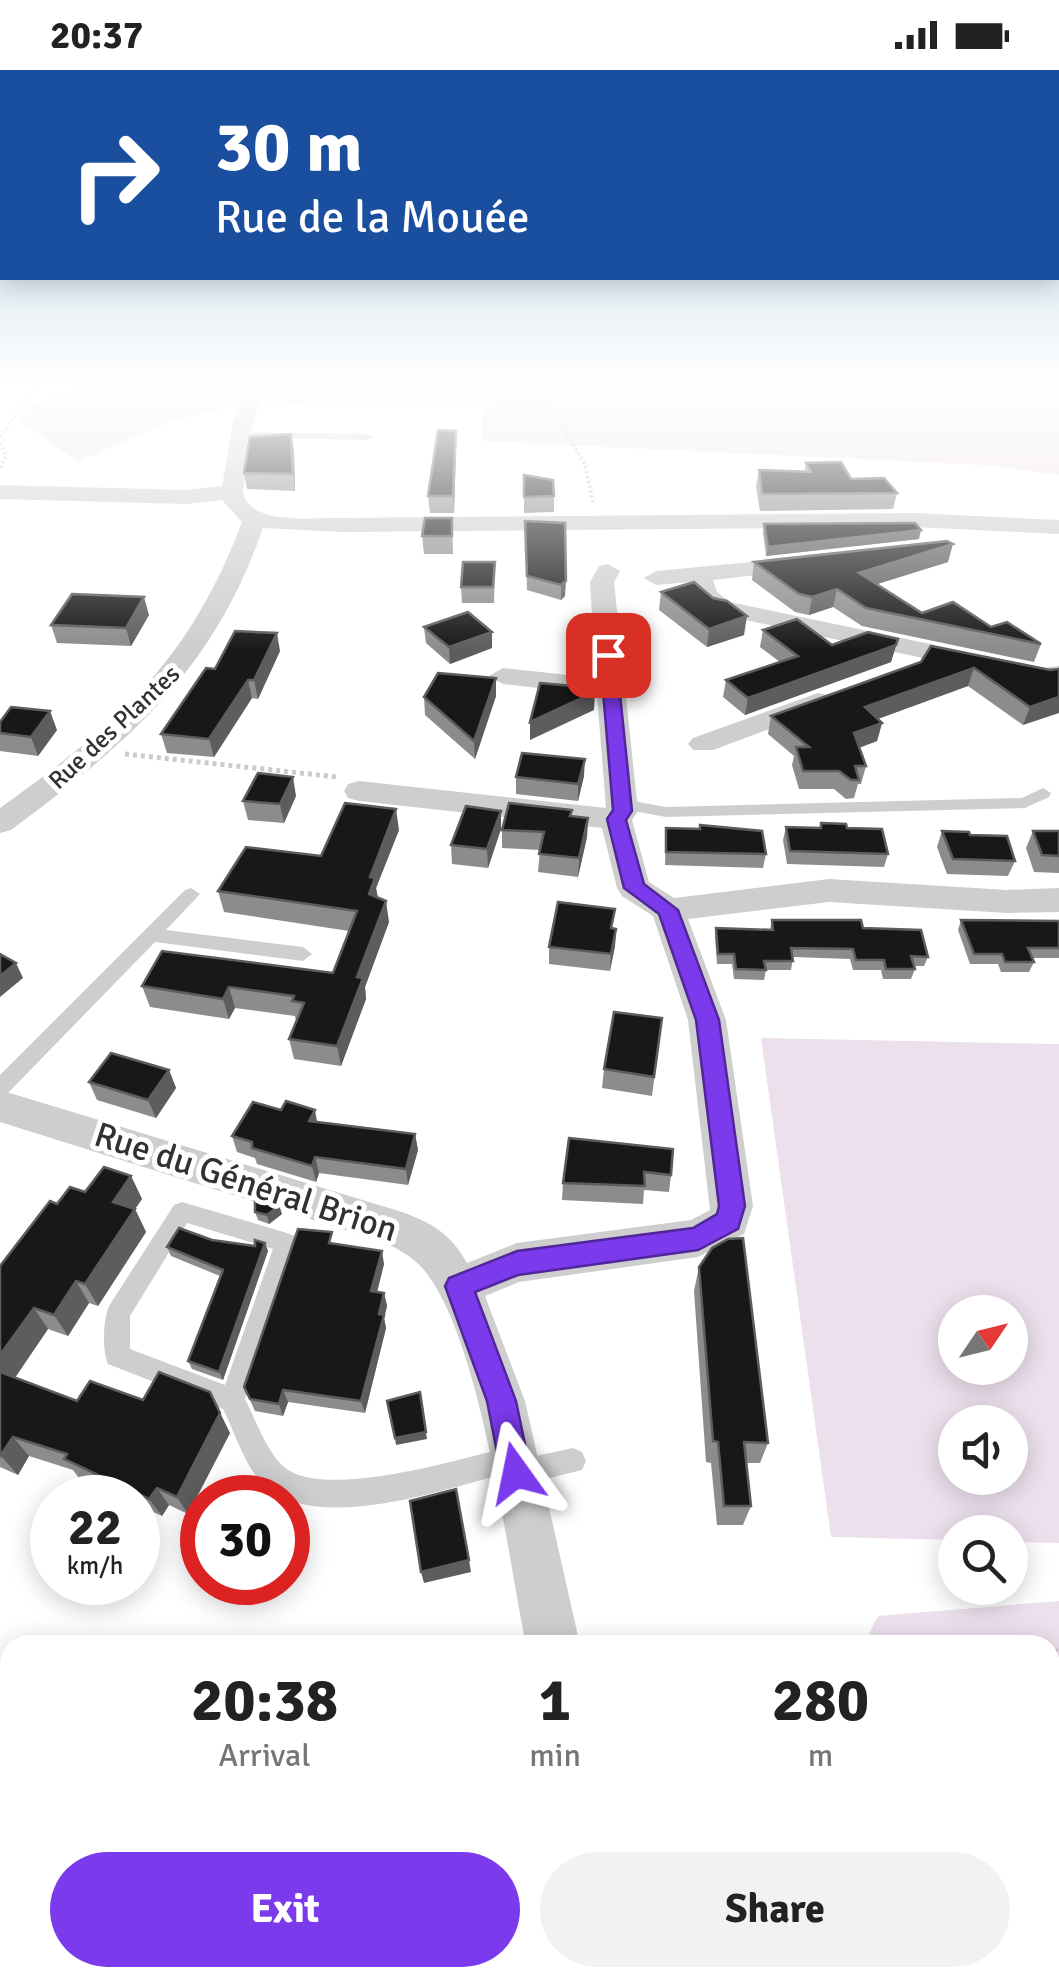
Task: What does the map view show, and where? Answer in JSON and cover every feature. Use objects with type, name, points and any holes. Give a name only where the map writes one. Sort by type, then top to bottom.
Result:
[{"type":"street","name":"Rue des Plantes","points":[[0,823],[98,747],[165,686],[189,656],[218,612],[242,508],[241,471]]},
{"type":"street","points":[[0,492],[188,497],[342,525],[939,521],[1059,527]]},
{"type":"street","points":[[939,521],[952,538],[952,544],[942,548]]},
{"type":"street","points":[[656,578],[834,560]]},
{"type":"street","points":[[459,1286],[517,1263],[698,1238],[729,1221],[732,1206],[707,1020],[668,910],[634,888],[619,812],[613,688],[602,582],[608,571]]},
{"type":"street","points":[[699,575],[705,595],[722,608],[1044,676],[1059,674]]},
{"type":"street","points":[[886,676],[904,670],[914,650]]},
{"type":"street","points":[[504,676],[613,688]]},
{"type":"street","points":[[703,744],[850,690]]},
{"type":"street","points":[[358,791],[619,812]]},
{"type":"street","points":[[668,910],[847,890],[908,892],[978,902],[1059,900]]},
{"type":"street","name":"Rue du Général Brion","points":[[0,1106],[387,1224],[418,1237],[441,1258],[459,1286],[501,1401],[550,1635]]},
{"type":"lane","points":[[619,812],[1025,803],[1042,793]]},
{"type":"lane","points":[[0,1088],[190,894]]},
{"type":"lane","points":[[150,935],[303,954]]},
{"type":"lane","points":[[232,1400],[287,1243],[182,1212],[118,1314],[117,1356],[232,1400],[273,1475],[296,1492],[359,1492],[514,1466],[574,1461]]},
{"type":"path","points":[[590,471],[594,523]]},
{"type":"path","points":[[98,747],[115,753],[341,778],[358,791]]},
{"type":"shaded area","points":[[761,1038],[1059,1044],[1059,1543],[1028,1542],[1028,1515],[938,1515],[938,1540],[831,1537]]},
{"type":"shaded area","points":[[1059,1601],[1059,1635],[868,1635],[878,1616]]},
{"type":"building","points":[[293,471],[293,474],[244,473]]},
{"type":"building","points":[[432,471],[454,471],[453,496],[428,496]]},
{"type":"building","points":[[759,471],[847,471],[851,479],[884,478],[897,493],[762,494]]},
{"type":"building","points":[[524,475],[553,480],[554,496],[524,497]]},
{"type":"building","points":[[425,518],[452,518],[452,536],[422,536]]},
{"type":"building","points":[[525,521],[565,523],[566,581],[561,585],[527,576]]},
{"type":"building","points":[[915,523],[921,530],[768,547],[764,524]]},
{"type":"building","points":[[947,541],[953,544],[859,573],[922,613],[953,602],[991,627],[1007,622],[1041,644],[866,608],[837,589],[812,597],[799,594],[754,562]]},
{"type":"building","points":[[463,562],[495,562],[493,587],[461,587]]},
{"type":"building","points":[[694,582],[713,598],[727,601],[747,616],[709,629],[661,592]]},
{"type":"building","points":[[72,594],[144,597],[126,628],[51,625]]},
{"type":"building","points":[[468,612],[492,632],[449,647],[424,627]]},
{"type":"building","points":[[797,619],[832,645],[868,632],[898,639],[896,645],[748,698],[726,680],[798,656],[763,630]]},
{"type":"building","points":[[235,631],[277,633],[254,680],[248,680],[209,739],[161,734],[206,668],[215,669]]},
{"type":"building","points":[[931,646],[1059,669],[1059,697],[1030,707],[974,668],[865,707],[882,723],[854,733],[866,766],[855,766],[859,780],[851,780],[839,771],[803,771],[796,747],[809,747],[771,716],[921,662]]},
{"type":"building","points":[[438,673],[496,678],[474,741],[424,697]]},
{"type":"building","points":[[540,683],[595,688],[595,692],[530,722]]},
{"type":"building","points":[[11,707],[50,711],[31,737],[0,733],[0,722]]},
{"type":"building","points":[[522,753],[585,759],[578,784],[516,777]]},
{"type":"building","points":[[258,773],[293,777],[280,804],[243,801]]},
{"type":"building","points":[[345,803],[396,809],[370,877],[375,878],[369,894],[386,901],[357,977],[363,978],[337,1046],[289,1039],[304,1003],[292,1001],[294,996],[229,987],[223,999],[142,986],[162,951],[333,973],[357,911],[218,891],[246,847],[321,856]]},
{"type":"building","points":[[509,803],[572,810],[570,816],[588,818],[579,858],[539,854],[544,832],[502,830]]},
{"type":"building","points":[[466,806],[501,811],[487,849],[451,845]]},
{"type":"building","points":[[821,823],[882,829],[888,854],[790,851],[786,827],[821,828]]},
{"type":"building","points":[[700,825],[762,831],[766,854],[666,852],[666,828],[700,829]]},
{"type":"building","points":[[942,831],[1007,836],[1015,861],[953,859]]},
{"type":"building","points":[[1033,831],[1059,831],[1059,856],[1042,855]]},
{"type":"building","points":[[558,902],[615,909],[611,954],[549,947]]},
{"type":"building","points":[[772,920],[861,920],[863,928],[921,930],[928,957],[911,956],[915,969],[886,969],[884,960],[856,960],[853,949],[791,948],[793,961],[764,961],[766,970],[736,969],[734,954],[718,954],[716,928],[773,930]]},
{"type":"building","points":[[961,920],[1059,921],[1059,948],[1028,948],[1034,962],[1005,962],[1002,954],[974,954]]},
{"type":"building","points":[[0,954],[16,963],[0,976]]},
{"type":"building","points":[[614,1012],[662,1018],[654,1077],[604,1069]]},
{"type":"building","points":[[111,1053],[169,1070],[148,1100],[89,1082]]},
{"type":"building","points":[[286,1101],[315,1110],[309,1121],[415,1134],[406,1169],[315,1157],[312,1166],[252,1148],[252,1142],[232,1136],[253,1102],[281,1110]]},
{"type":"building","points":[[569,1138],[673,1149],[671,1175],[644,1172],[645,1186],[563,1183]]},
{"type":"building","points":[[104,1167],[131,1176],[113,1202],[135,1209],[85,1284],[76,1281],[54,1315],[34,1308],[0,1355],[0,1266],[50,1201],[57,1204],[70,1187],[85,1192]]},
{"type":"building","points":[[255,1198],[279,1206],[267,1215],[255,1212]]},
{"type":"building","points":[[179,1228],[212,1240],[255,1246],[255,1240],[265,1243],[219,1372],[188,1361],[223,1270],[167,1247]]},
{"type":"building","points":[[298,1229],[332,1232],[329,1243],[382,1251],[371,1291],[384,1293],[379,1314],[384,1315],[361,1401],[283,1390],[279,1404],[250,1399],[244,1387]]},
{"type":"building","points":[[743,1238],[768,1443],[744,1442],[751,1506],[724,1506],[718,1442],[713,1441],[699,1267],[712,1248],[728,1239]]},
{"type":"building","points":[[0,1372],[77,1401],[90,1381],[143,1400],[159,1372],[210,1392],[220,1413],[188,1475],[180,1475],[177,1497],[160,1489],[160,1475],[98,1475],[64,1459],[67,1454],[13,1437],[0,1456]]},
{"type":"building","points":[[420,1392],[426,1432],[395,1438],[387,1401]]},
{"type":"building","points":[[456,1489],[469,1560],[421,1572],[410,1501]]},
{"type":"route","points":[[516,1473],[501,1401],[459,1286],[517,1263],[698,1238],[729,1221],[732,1206],[707,1020],[668,910],[634,888],[616,819],[622,811],[608,655]]}]
